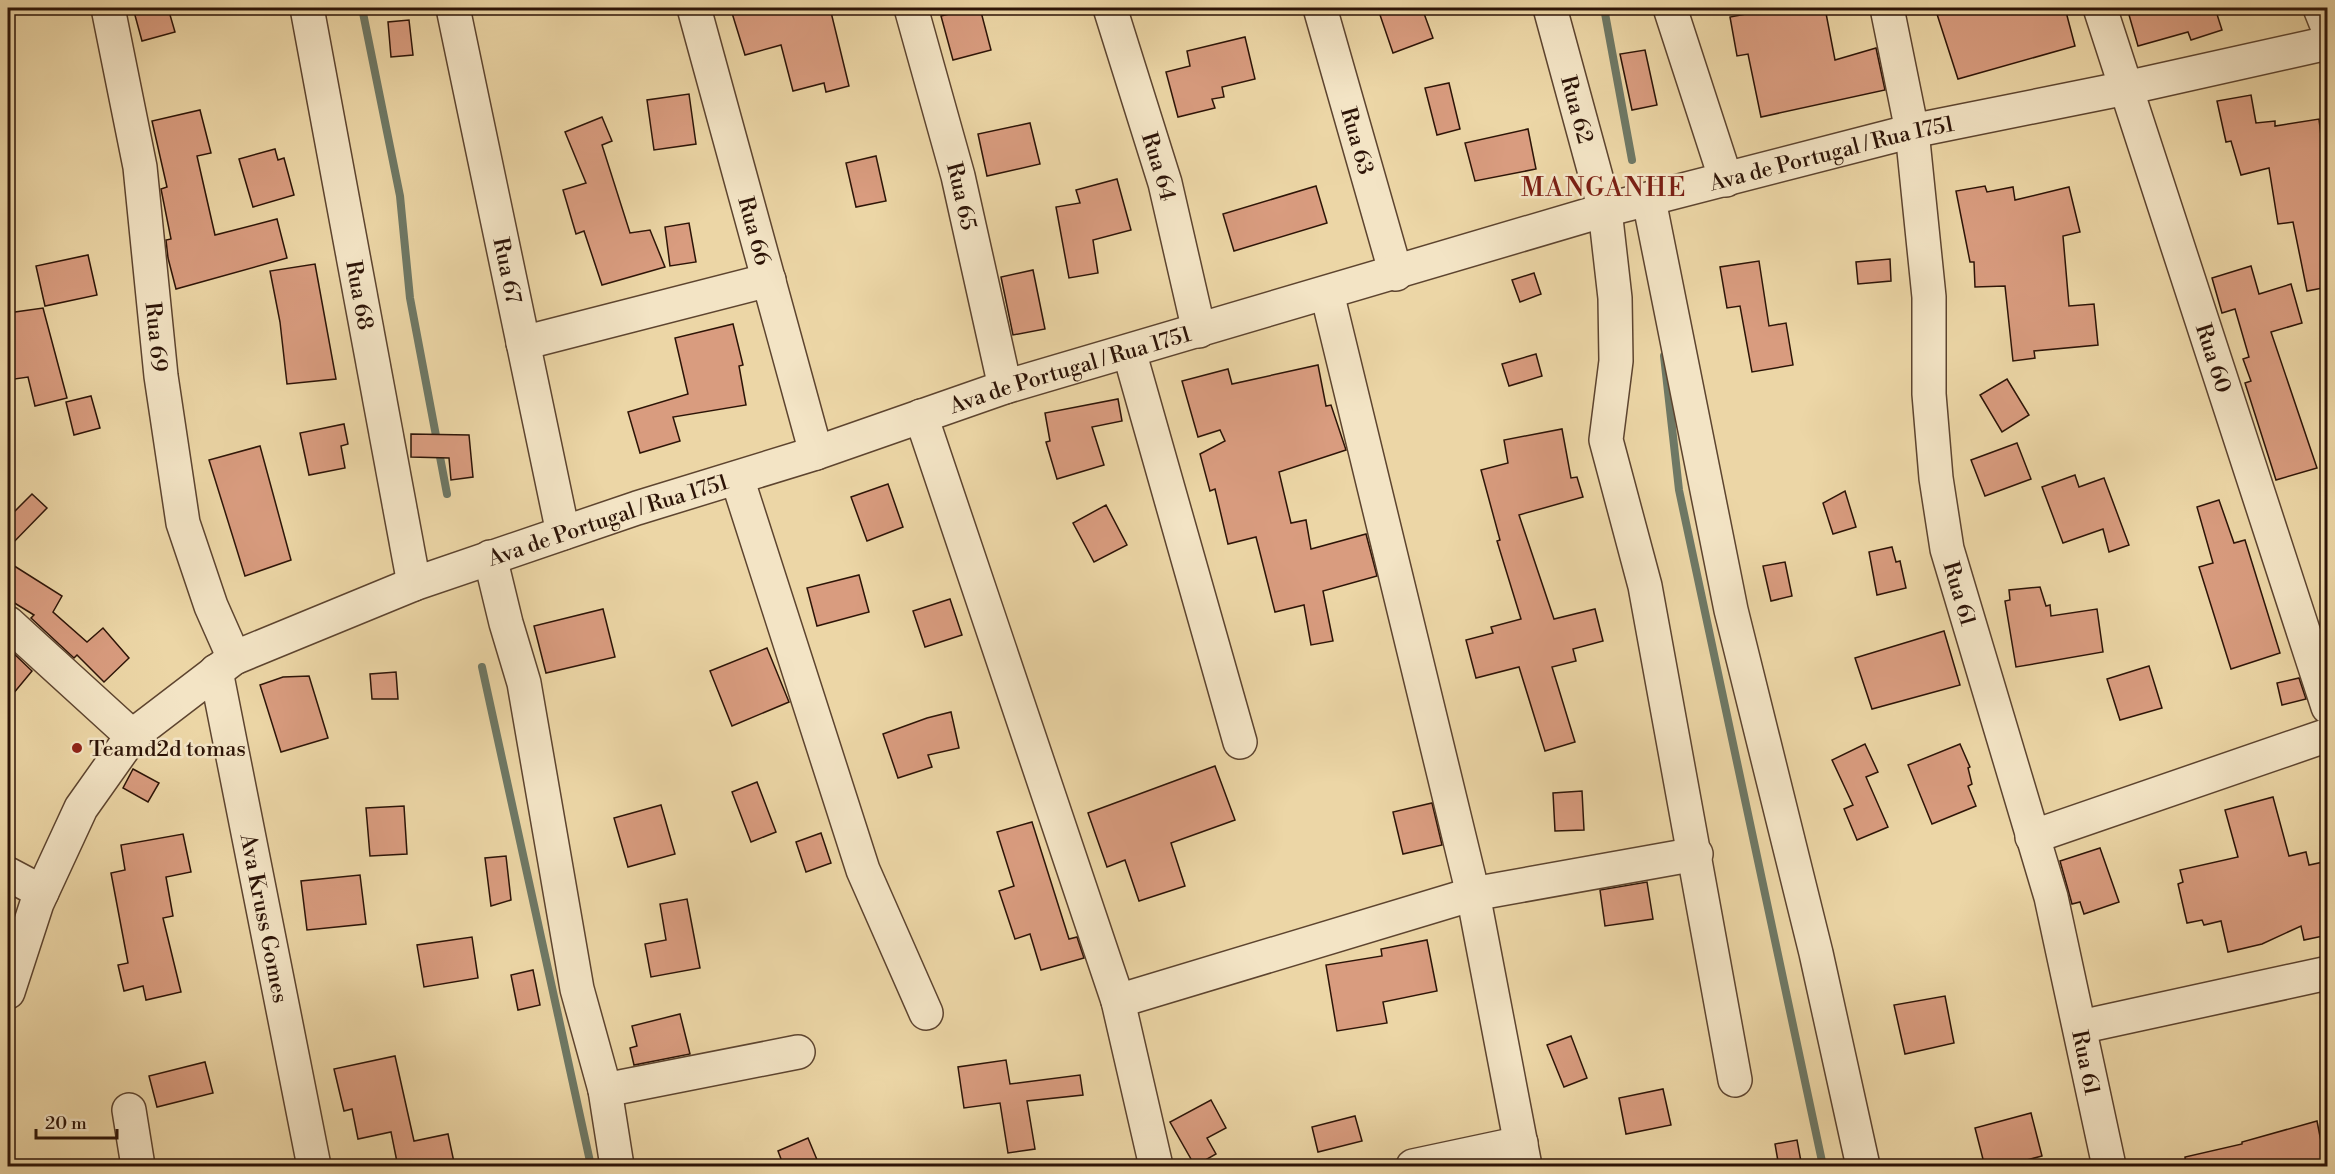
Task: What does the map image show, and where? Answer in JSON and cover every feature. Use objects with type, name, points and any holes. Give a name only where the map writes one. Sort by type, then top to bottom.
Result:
[{"type":"street","name":"Rua 69","points":[[108,8],[140,167],[161,376],[183,523],[211,606],[225,664]]},
{"type":"street","name":"Rua 68","points":[[307,8],[414,584]]},
{"type":"street","name":"Rua 67","points":[[453,8],[563,533]]},
{"type":"street","name":"Rua 66","points":[[694,8],[816,453]]},
{"type":"street","name":"Rua 65","points":[[911,8],[958,176],[1005,387]]},
{"type":"street","name":"Rua 64","points":[[1110,8],[1165,183],[1199,331]]},
{"type":"street","name":"Rua 63","points":[[1320,8],[1396,274]]},
{"type":"street","name":"Rua 62","points":[[1550,8],[1605,210],[1615,298],[1616,362],[1606,440],[1645,586],[1696,854],[1735,1080]]},
{"type":"street","points":[[1670,8],[1726,180]]},
{"type":"street","name":"Rua 61","points":[[1887,8],[1912,131],[1929,297],[1929,394],[1935,468],[1947,549],[2050,897],[2109,1167]]},
{"type":"street","name":"Rua 60","points":[[2100,8],[2328,707]]},
{"type":"street","points":[[2320,8],[2328,28]]},
{"type":"street","name":"Ava de Portugal / Rua 1751","points":[[8,992],[42,892],[81,808],[132,736],[225,664],[414,584],[563,533],[816,453],[1005,387],[1396,274],[1605,210],[1912,131],[2126,88],[2328,43]]},
{"type":"street","points":[[1649,200],[1731,610],[1816,952],[1863,1167]]},
{"type":"street","points":[[523,343],[769,280]]},
{"type":"street","points":[[1327,293],[1473,894],[1523,1155],[1413,1167]]},
{"type":"street","points":[[1129,351],[1239,742]]},
{"type":"street","points":[[921,416],[1118,1001],[1156,1167]]},
{"type":"street","points":[[737,478],[863,870],[926,1013]]},
{"type":"street","points":[[490,557],[524,683],[577,989],[605,1090],[617,1167]]},
{"type":"street","points":[[8,623],[132,736]]},
{"type":"street","name":"Ava Kruss Gomes","points":[[225,664],[314,1167]]},
{"type":"street","points":[[2032,837],[2328,735]]},
{"type":"street","points":[[1118,1001],[1473,894],[1696,854]]},
{"type":"street","points":[[8,874],[42,892]]},
{"type":"street","points":[[2080,1027],[2328,973]]},
{"type":"street","points":[[605,1090],[798,1052]]},
{"type":"street","points":[[129,1110],[138,1167]]},
{"type":"building","points":[[133,8],[168,8],[175,32],[142,41]]},
{"type":"building","points":[[750,8],[830,8],[849,86],[826,92],[824,83],[793,91],[781,45],[745,55],[732,13]]},
{"type":"building","points":[[980,8],[991,50],[953,60],[941,16]]},
{"type":"building","points":[[1392,8],[1422,8],[1433,38],[1393,53],[1379,12]]},
{"type":"building","points":[[1778,8],[1825,8],[1835,60],[1876,48],[1885,90],[1761,117],[1748,54],[1737,56],[1730,17]]},
{"type":"building","points":[[1935,8],[2065,8],[2075,46],[1958,79]]},
{"type":"building","points":[[2127,8],[2215,8],[2222,30],[2191,40],[2188,32],[2138,46]]},
{"type":"building","points":[[409,20],[413,55],[391,57],[388,22]]},
{"type":"building","points":[[1245,37],[1255,79],[1222,87],[1224,97],[1212,99],[1215,108],[1178,117],[1166,72],[1190,66],[1187,51]]},
{"type":"building","points":[[1645,50],[1657,105],[1632,110],[1620,54]]},
{"type":"building","points":[[1449,83],[1460,129],[1437,135],[1425,88]]},
{"type":"building","points":[[689,94],[696,144],[654,150],[647,100]]},
{"type":"building","points":[[2251,95],[2256,123],[2275,121],[2275,126],[2319,119],[2328,195],[2328,287],[2307,291],[2293,222],[2278,224],[2269,168],[2241,175],[2231,141],[2226,142],[2217,101]]},
{"type":"building","points":[[200,110],[211,153],[197,156],[215,235],[277,219],[287,258],[176,289],[168,258],[166,240],[171,239],[161,189],[167,187],[152,121]]},
{"type":"building","points":[[602,117],[612,141],[602,145],[630,233],[650,230],[665,267],[602,285],[584,231],[576,234],[563,190],[586,183],[565,132]]},
{"type":"building","points":[[1030,123],[1040,164],[987,176],[978,134]]},
{"type":"building","points":[[1528,129],[1536,169],[1475,181],[1465,143]]},
{"type":"building","points":[[275,149],[278,160],[284,158],[294,195],[253,207],[239,159]]},
{"type":"building","points":[[876,156],[886,201],[856,207],[846,163]]},
{"type":"building","points":[[1117,179],[1131,230],[1093,240],[1098,273],[1069,278],[1056,207],[1080,203],[1076,190]]},
{"type":"building","points":[[1316,186],[1327,223],[1234,251],[1223,214]]},
{"type":"building","points":[[1985,186],[1987,192],[2013,187],[2015,200],[2069,187],[2080,232],[2063,236],[2069,306],[2094,304],[2098,345],[2034,351],[2035,358],[2013,361],[2005,286],[1975,287],[1974,262],[1970,262],[1956,191]]},
{"type":"building","points":[[689,223],[696,262],[670,266],[665,227]]},
{"type":"building","points":[[88,255],[97,295],[45,306],[36,266]]},
{"type":"building","points":[[1890,259],[1891,281],[1858,284],[1856,262]]},
{"type":"building","points":[[1759,261],[1769,326],[1786,323],[1793,365],[1752,372],[1740,306],[1727,308],[1720,267]]},
{"type":"building","points":[[315,264],[336,379],[287,384],[280,322],[270,271]]},
{"type":"building","points":[[2251,266],[2259,294],[2291,284],[2302,323],[2271,332],[2317,468],[2276,480],[2245,383],[2251,381],[2243,359],[2249,357],[2235,309],[2222,313],[2212,278]]},
{"type":"building","points":[[1033,270],[1045,329],[1013,335],[1001,277]]},
{"type":"building","points":[[1534,273],[1541,294],[1520,302],[1512,280]]},
{"type":"building","points":[[43,308],[67,398],[35,406],[28,377],[8,380],[8,313]]},
{"type":"building","points":[[733,324],[743,365],[739,366],[746,405],[673,417],[680,441],[640,453],[628,412],[688,394],[675,338]]},
{"type":"building","points":[[1536,354],[1542,376],[1509,386],[1502,364]]},
{"type":"building","points":[[1318,365],[1326,406],[1331,405],[1346,450],[1279,472],[1291,523],[1306,520],[1311,549],[1366,534],[1377,576],[1323,591],[1333,641],[1311,645],[1304,605],[1275,612],[1256,537],[1228,544],[1215,489],[1210,491],[1200,454],[1225,441],[1220,430],[1198,437],[1182,381],[1228,369],[1232,384]]},
{"type":"building","points":[[2007,379],[2029,415],[2002,432],[1980,395]]},
{"type":"building","points":[[91,396],[100,428],[74,435],[66,402]]},
{"type":"building","points":[[1118,399],[1122,421],[1092,427],[1104,465],[1057,479],[1046,442],[1050,441],[1045,413]]},
{"type":"building","points":[[344,424],[348,444],[341,446],[345,468],[309,475],[300,433]]},
{"type":"building","points":[[1562,429],[1571,478],[1577,477],[1583,497],[1519,515],[1554,619],[1595,609],[1603,641],[1573,649],[1576,661],[1552,667],[1575,742],[1545,751],[1519,667],[1476,678],[1466,640],[1493,633],[1491,627],[1521,619],[1497,541],[1500,540],[1481,470],[1508,463],[1504,440]]},
{"type":"building","points":[[411,434],[469,435],[473,477],[451,480],[449,458],[411,457]]},
{"type":"building","points":[[2017,443],[2031,479],[1985,496],[1971,460]]},
{"type":"building","points":[[260,446],[291,560],[245,576],[209,460]]},
{"type":"building","points":[[2075,475],[2079,487],[2104,478],[2129,545],[2109,552],[2103,529],[2063,543],[2042,487]]},
{"type":"building","points":[[888,484],[903,527],[867,541],[851,497]]},
{"type":"building","points":[[1845,491],[1856,527],[1833,534],[1823,503]]},
{"type":"building","points":[[32,494],[47,508],[8,548],[8,518]]},
{"type":"building","points":[[2219,500],[2234,543],[2245,540],[2280,653],[2231,669],[2199,567],[2213,563],[2197,507]]},
{"type":"building","points":[[1106,505],[1127,545],[1094,562],[1073,523]]},
{"type":"building","points":[[1892,547],[1896,562],[1900,561],[1906,588],[1877,595],[1869,552]]},
{"type":"building","points":[[8,562],[62,596],[53,612],[87,642],[103,628],[129,658],[104,682],[77,655],[74,658],[31,618],[34,615],[8,599]]},
{"type":"building","points":[[1785,562],[1792,596],[1771,601],[1763,566]]},
{"type":"building","points":[[859,575],[869,612],[817,626],[807,588]]},
{"type":"building","points":[[2040,587],[2046,606],[2050,605],[2051,616],[2097,609],[2103,652],[2016,667],[2005,601],[2010,600],[2009,590]]},
{"type":"building","points":[[950,599],[962,635],[925,647],[913,611]]},
{"type":"building","points":[[603,609],[615,657],[546,673],[534,626]]},
{"type":"building","points":[[1944,631],[1960,685],[1872,709],[1855,658]]},
{"type":"building","points":[[8,648],[32,671],[8,700]]},
{"type":"building","points":[[767,648],[789,702],[732,726],[710,671]]},
{"type":"building","points":[[2149,666],[2162,708],[2120,720],[2107,679]]},
{"type":"building","points":[[396,672],[398,699],[372,699],[370,674]]},
{"type":"building","points":[[309,676],[328,738],[281,752],[260,685],[283,677]]},
{"type":"building","points":[[2299,678],[2306,699],[2282,705],[2277,683]]},
{"type":"building","points":[[951,712],[959,748],[928,755],[932,767],[898,778],[883,734]]},
{"type":"building","points":[[1865,744],[1878,772],[1866,777],[1888,827],[1857,840],[1844,809],[1853,805],[1832,760]]},
{"type":"building","points":[[1960,744],[1970,767],[1968,768],[1972,784],[1968,786],[1976,806],[1932,824],[1908,765]]},
{"type":"building","points":[[1215,766],[1235,820],[1171,843],[1185,886],[1139,901],[1125,860],[1107,867],[1088,813]]},
{"type":"building","points":[[133,769],[159,783],[148,802],[123,788]]},
{"type":"building","points":[[757,782],[776,832],[751,842],[732,792]]},
{"type":"building","points":[[1582,791],[1584,830],[1555,831],[1553,793]]},
{"type":"building","points":[[2273,797],[2289,856],[2306,852],[2309,865],[2328,861],[2328,935],[2304,940],[2301,926],[2262,944],[2228,952],[2221,921],[2204,925],[2202,920],[2187,923],[2178,884],[2183,882],[2180,870],[2238,857],[2225,810]]},
{"type":"building","points":[[1432,803],[1442,845],[1403,854],[1393,812]]},
{"type":"building","points":[[661,805],[675,854],[628,867],[614,818]]},
{"type":"building","points":[[404,806],[407,854],[370,856],[366,808]]},
{"type":"building","points":[[1032,822],[1069,939],[1077,937],[1084,958],[1041,970],[1030,934],[1015,939],[999,891],[1014,886],[997,832]]},
{"type":"building","points":[[821,833],[831,863],[806,872],[796,842]]},
{"type":"building","points":[[183,834],[191,872],[166,877],[173,916],[163,918],[181,992],[146,1000],[143,986],[124,991],[118,965],[128,963],[111,873],[125,870],[121,845]]},
{"type":"building","points":[[2100,848],[2119,902],[2084,914],[2080,902],[2072,904],[2060,861]]},
{"type":"building","points":[[506,856],[511,900],[491,906],[485,858]]},
{"type":"building","points":[[360,875],[366,924],[307,930],[301,881]]},
{"type":"building","points":[[1647,882],[1653,919],[1605,926],[1600,890]]},
{"type":"building","points":[[687,899],[700,968],[651,977],[645,944],[666,940],[660,904]]},
{"type":"building","points":[[472,937],[478,978],[424,987],[417,945]]},
{"type":"building","points":[[1427,940],[1437,991],[1383,1002],[1387,1023],[1337,1031],[1326,965],[1382,956],[1381,949]]},
{"type":"building","points":[[533,970],[540,1005],[518,1010],[511,975]]},
{"type":"building","points":[[1945,996],[1954,1043],[1905,1054],[1894,1005]]},
{"type":"building","points":[[680,1014],[690,1054],[634,1065],[630,1048],[637,1046],[632,1026]]},
{"type":"building","points":[[1571,1036],[1587,1078],[1564,1087],[1547,1045]]},
{"type":"building","points":[[395,1056],[414,1141],[448,1134],[455,1167],[398,1167],[391,1132],[358,1139],[352,1109],[344,1111],[334,1069]]},
{"type":"building","points":[[1006,1060],[1010,1084],[1080,1075],[1083,1095],[1027,1101],[1035,1149],[1008,1153],[1000,1103],[964,1108],[958,1067]]},
{"type":"building","points":[[205,1062],[213,1093],[157,1107],[149,1076]]},
{"type":"building","points":[[1663,1089],[1671,1125],[1626,1134],[1619,1098]]},
{"type":"building","points":[[1211,1100],[1226,1128],[1207,1138],[1216,1154],[1195,1166],[1170,1122]]},
{"type":"building","points":[[2031,1113],[2042,1156],[2000,1167],[1985,1167],[1975,1128]]},
{"type":"building","points":[[1355,1116],[1362,1141],[1318,1152],[1312,1127]]},
{"type":"building","points":[[2317,1121],[2326,1167],[2186,1167],[2185,1157],[2242,1144],[2242,1142]]},
{"type":"building","points":[[808,1138],[820,1167],[784,1167],[778,1151]]},
{"type":"building","points":[[1797,1140],[1802,1167],[1779,1167],[1775,1144]]},
{"type":"waterway","points":[[362,8],[400,196],[410,298],[447,494]]},
{"type":"waterway","points":[[1604,8],[1632,160]]},
{"type":"waterway","points":[[1664,356],[1679,490],[1823,1166]]},
{"type":"waterway","points":[[482,667],[591,1166]]},
{"type":"place","name":"Teamd2d tomas","points":[[77,748]]},
{"type":"district","name":"MANGANHE","points":[[1604,187]]}]
